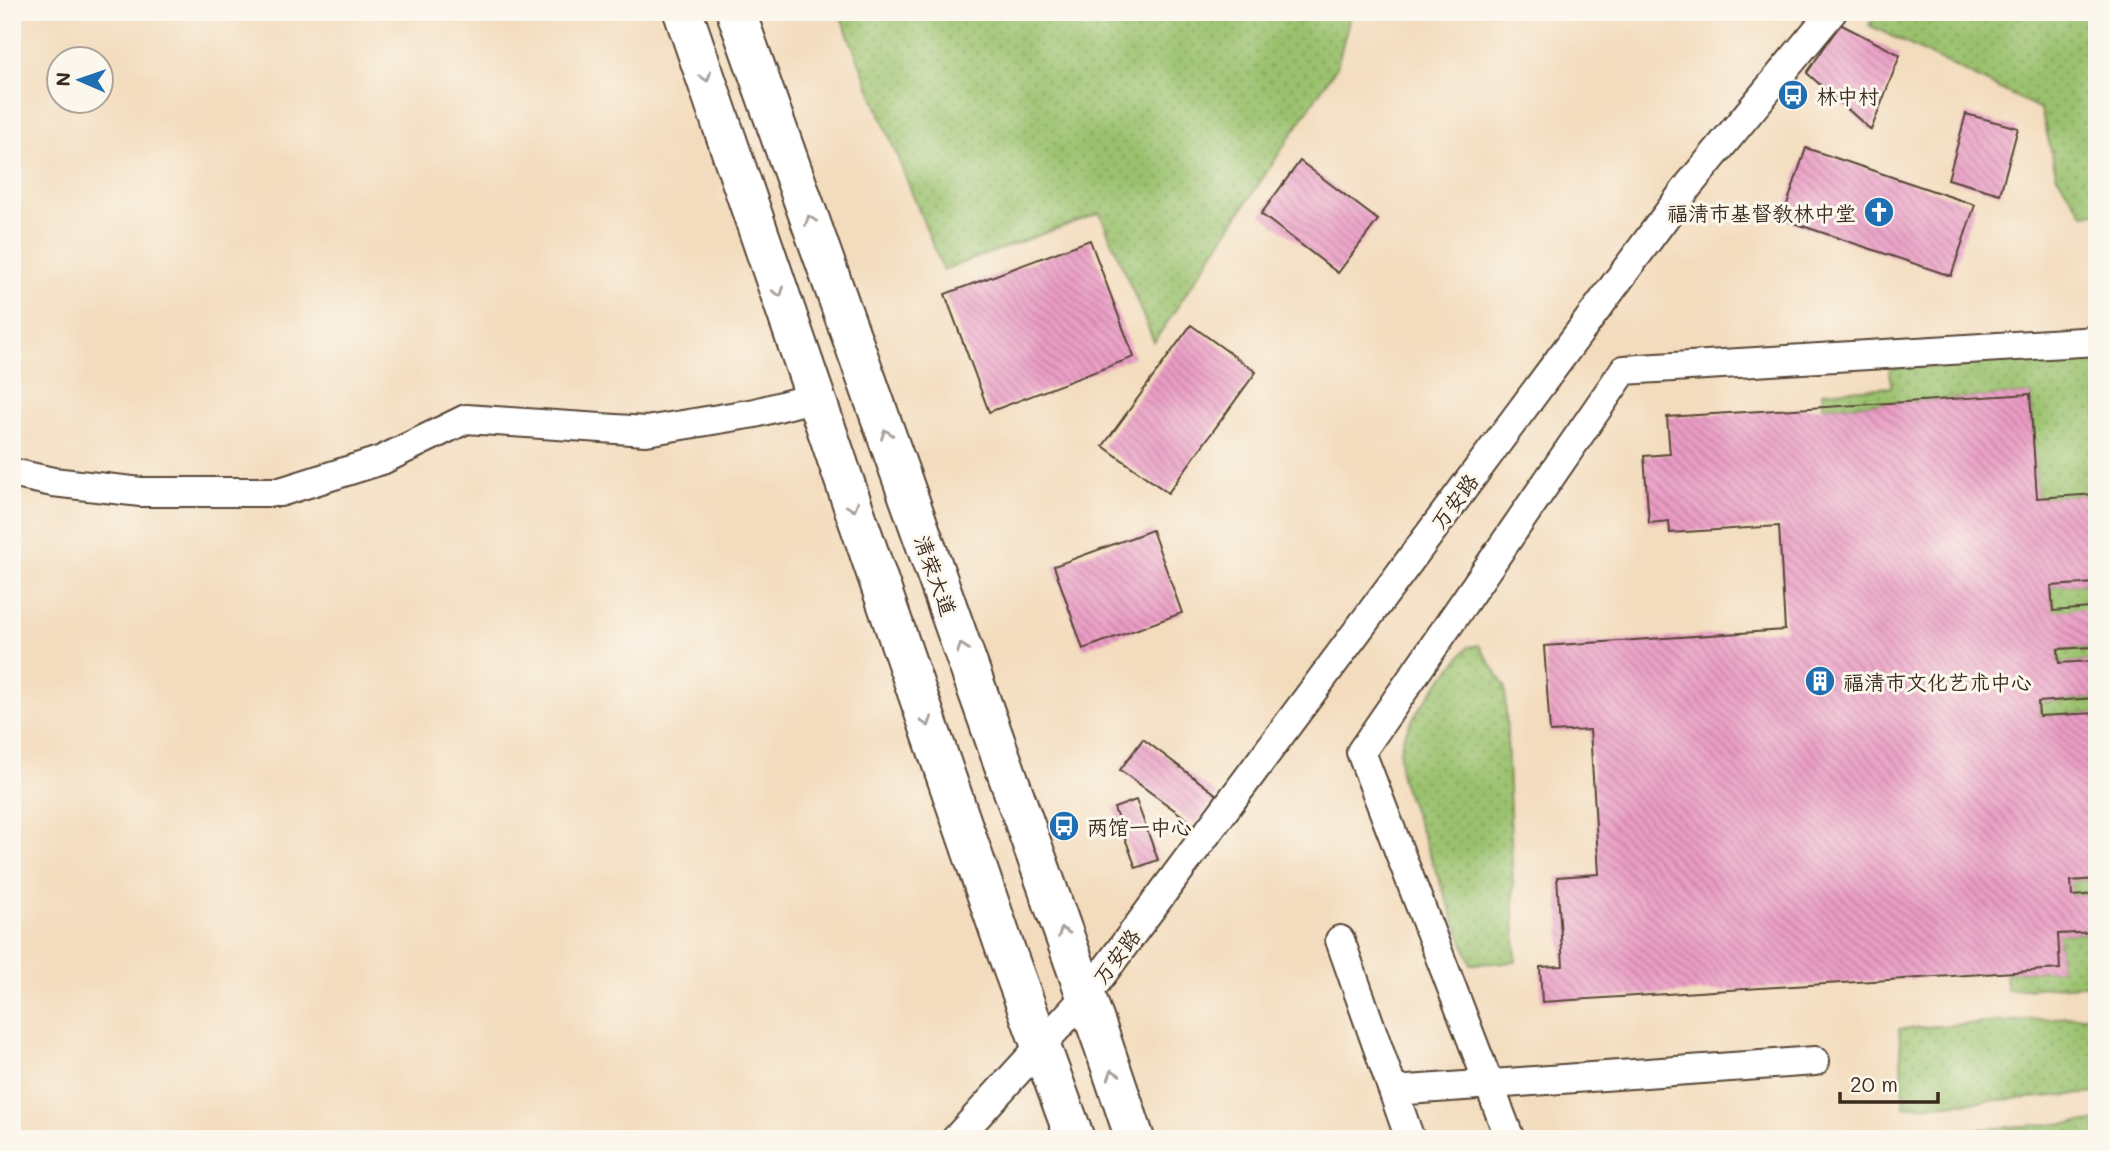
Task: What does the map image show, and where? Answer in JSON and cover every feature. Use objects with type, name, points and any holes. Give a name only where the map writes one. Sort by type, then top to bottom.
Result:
[{"type":"main road","points":[[683,12],[1006,951],[1075,1139]]},
{"type":"main road","name":"清荣大道","points":[[736,12],[1135,1139]]},
{"type":"street","name":"万安路","points":[[956,1139],[1086,996],[1689,185],[1832,12]]},
{"type":"street","points":[[1510,1139],[1361,752],[1624,370],[2097,341]]},
{"type":"street","points":[[12,473],[53,482],[141,492],[280,492],[382,460],[466,419],[646,431],[755,413],[816,397]]},
{"type":"street","points":[[1340,940],[1410,1139]]},
{"type":"street","points":[[1394,1091],[1815,1061]]},
{"type":"green space","points":[[839,12],[1351,12],[1337,66],[1154,342],[1100,213],[943,270]]},
{"type":"green space","points":[[1877,12],[2097,12],[2097,213],[2083,214],[2057,176],[2041,109],[1869,25]]},
{"type":"green space","points":[[2097,355],[2097,494],[2037,498],[2030,394],[1823,407],[1822,392],[1891,387],[1890,369]]},
{"type":"green space","points":[[2097,583],[2097,713],[2039,716],[2038,702],[2095,698],[2092,661],[2059,663],[2058,649],[2092,647],[2090,609],[2053,611],[2051,586]]},
{"type":"green space","points":[[1479,645],[1505,687],[1516,962],[1471,964],[1401,778],[1400,750],[1411,722],[1468,647]]},
{"type":"green space","points":[[2097,879],[2097,894],[2072,896],[2071,881]]},
{"type":"green space","points":[[2097,932],[2097,984],[2007,990],[2006,973],[2060,969],[2058,934]]},
{"type":"green space","points":[[2097,1015],[2097,1093],[1904,1107],[1899,1029]]},
{"type":"green space","points":[[2097,1121],[2097,1139],[1904,1139],[1904,1134]]},
{"type":"building","points":[[1840,24],[1900,55],[1871,130],[1807,73]]},
{"type":"building","points":[[1966,114],[2018,128],[2000,194],[1948,179]]},
{"type":"building","name":"福清市基督教林中堂","points":[[1806,148],[1975,205],[1951,276],[1782,219]]},
{"type":"building","points":[[1300,161],[1378,220],[1338,273],[1261,214]]},
{"type":"building","points":[[1090,240],[1134,357],[989,412],[945,294]]},
{"type":"building","points":[[1191,325],[1256,372],[1168,493],[1103,446]]},
{"type":"building","name":"福清市文化艺术中心","points":[[2030,394],[2037,498],[2097,494],[2097,583],[2051,586],[2053,611],[2090,608],[2092,647],[2058,649],[2059,663],[2092,661],[2095,698],[2038,702],[2039,716],[2097,713],[2097,879],[2071,881],[2072,896],[2097,894],[2097,932],[2058,934],[2060,969],[1542,1002],[1540,967],[1563,966],[1557,877],[1599,874],[1590,730],[1550,732],[1544,646],[1785,630],[1779,526],[1670,533],[1669,521],[1649,523],[1644,456],[1670,454],[1667,417]]},
{"type":"building","points":[[1152,530],[1182,613],[1083,649],[1054,566]]},
{"type":"building","points":[[1143,739],[1217,795],[1195,825],[1120,770]]},
{"type":"building","points":[[1136,800],[1158,860],[1136,868],[1114,808]]},
{"type":"place","name":"林中村","points":[[1793,95]]},
{"type":"place","name":"福清市基督教林中堂","points":[[1879,212]]},
{"type":"place","name":"福清市文化艺术中心","points":[[1820,681]]},
{"type":"place","name":"两馆一中心","points":[[1064,826]]}]
